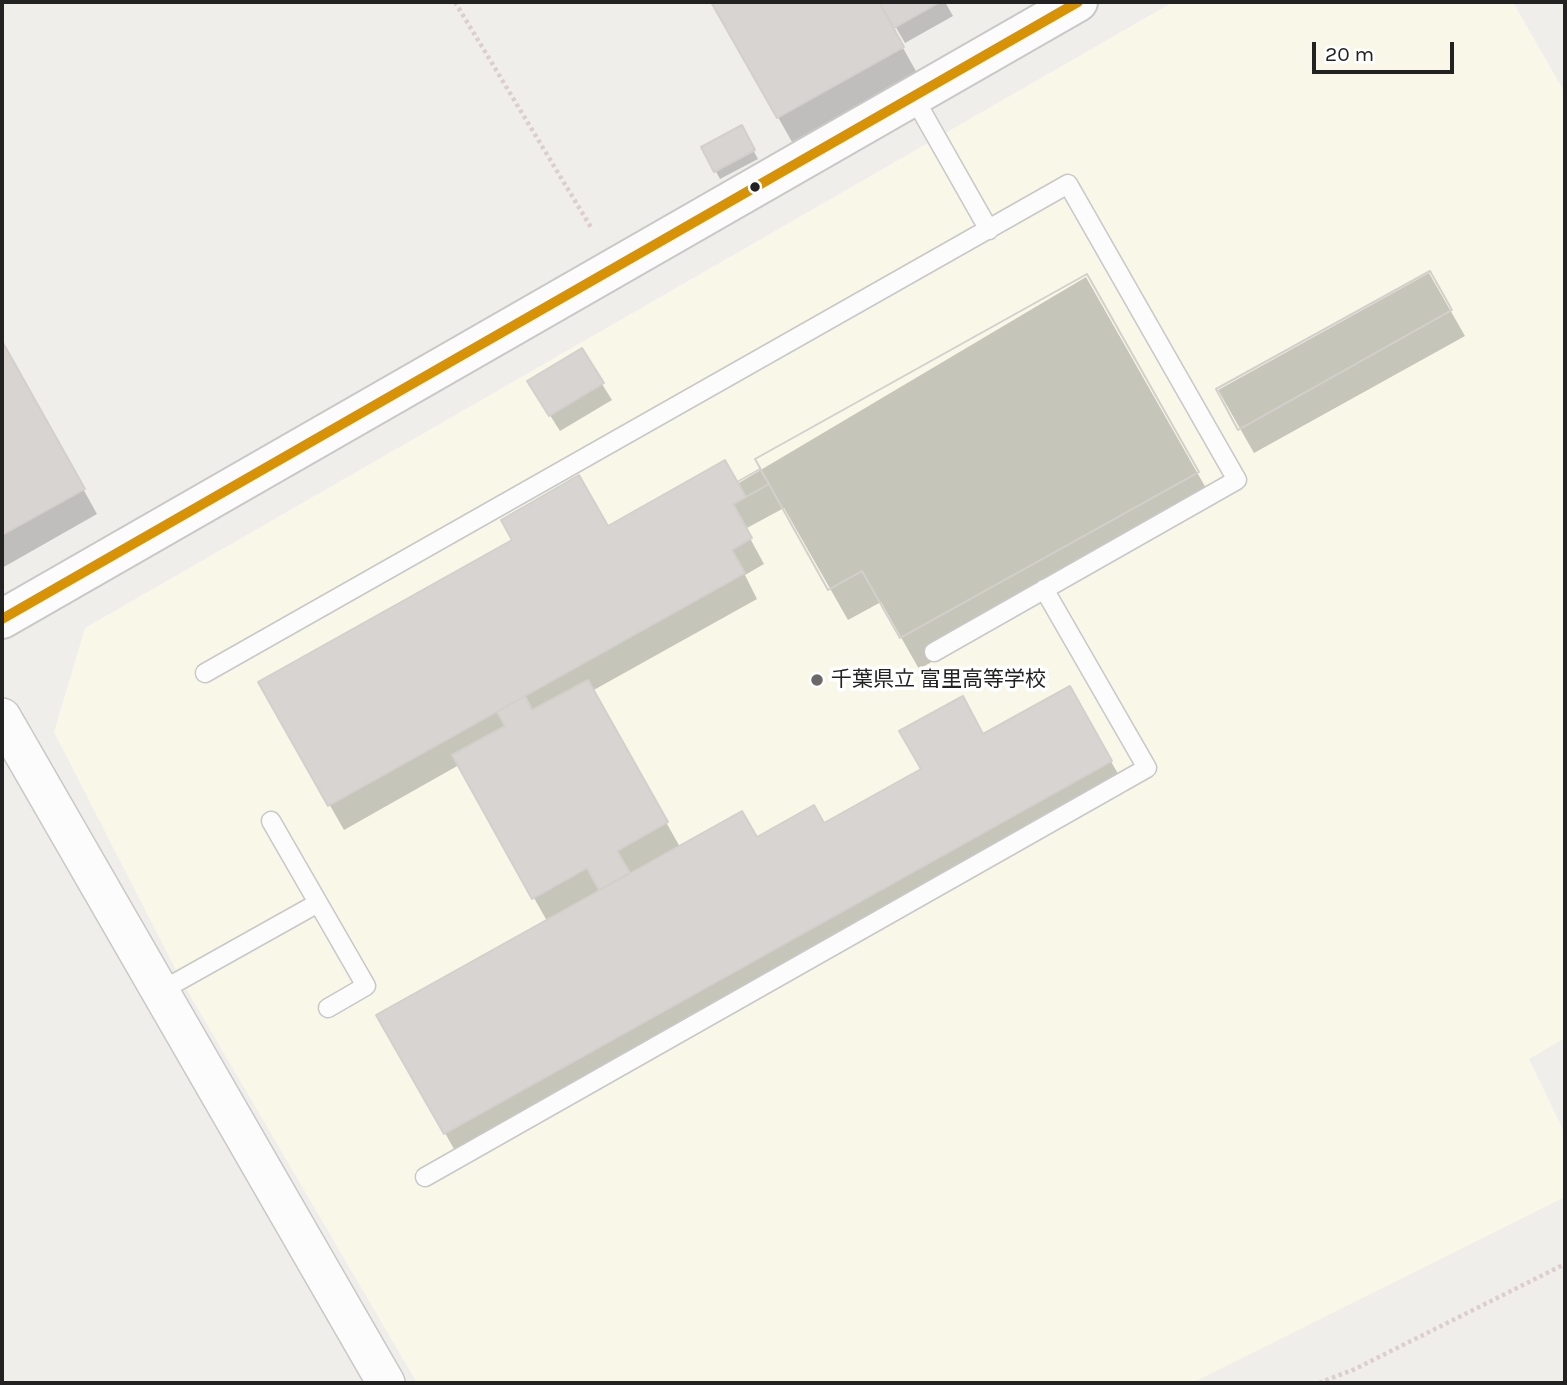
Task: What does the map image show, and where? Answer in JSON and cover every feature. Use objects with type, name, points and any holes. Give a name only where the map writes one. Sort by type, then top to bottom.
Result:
[{"type":"street","points":[[2,619],[1078,2]]},
{"type":"street","points":[[2,717],[386,1383]]},
{"type":"lane","points":[[913,96],[989,230]]},
{"type":"lane","points":[[205,673],[1068,184],[1237,480],[934,652]]},
{"type":"lane","points":[[425,1177],[1147,768],[1044,589]]},
{"type":"lane","points":[[271,821],[366,986],[328,1008]]},
{"type":"lane","points":[[159,992],[318,903]]},
{"type":"path","points":[[455,2],[615,267]]},
{"type":"path","points":[[1319,1383],[1354,1369],[1565,1264]]},
{"type":"shaded area","name":"千葉県立 富里高等学校","points":[[1173,2],[1513,2],[1565,93],[1565,1038],[1529,1059],[1565,1134],[1565,1197],[1192,1383],[417,1383],[181,980],[54,732],[85,628]]},
{"type":"building","points":[[711,2],[879,2],[904,47],[777,118]]},
{"type":"building","points":[[879,2],[940,2],[894,28]]},
{"type":"building","points":[[742,125],[755,150],[714,172],[701,147]]},
{"type":"building","points":[[1430,271],[1452,310],[1238,430],[1216,389]]},
{"type":"building","points":[[1430,271],[1452,310],[1238,430],[1216,389]]},
{"type":"building","points":[[1087,274],[1199,472],[900,638],[862,571],[828,590],[755,459]]},
{"type":"building","points":[[1087,274],[1199,472],[900,638],[862,571],[828,590],[755,459]]},
{"type":"building","points":[[2,341],[85,489],[2,535]]},
{"type":"building","points":[[582,348],[604,383],[549,416],[527,381]]},
{"type":"building","points":[[725,460],[746,497],[733,504],[752,538],[732,550],[745,573],[328,806],[258,682],[512,540],[501,520],[579,475],[608,526]]},
{"type":"building","points":[[760,469],[769,484],[746,497],[737,482]]},
{"type":"building","points":[[760,469],[769,484],[746,497],[737,482]]},
{"type":"building","points":[[588,680],[668,822],[617,851],[630,873],[599,890],[587,868],[532,899],[452,755],[505,726],[497,712],[525,696],[532,710]]},
{"type":"building","points":[[1070,686],[1112,761],[444,1134],[376,1015],[742,811],[757,837],[814,805],[824,823],[921,769],[899,731],[963,696],[983,734]]},
{"type":"transit line","points":[[2,619],[1078,2]]},
{"type":"place","name":"千葉県立 富里高等学校","points":[[817,680]]}]
